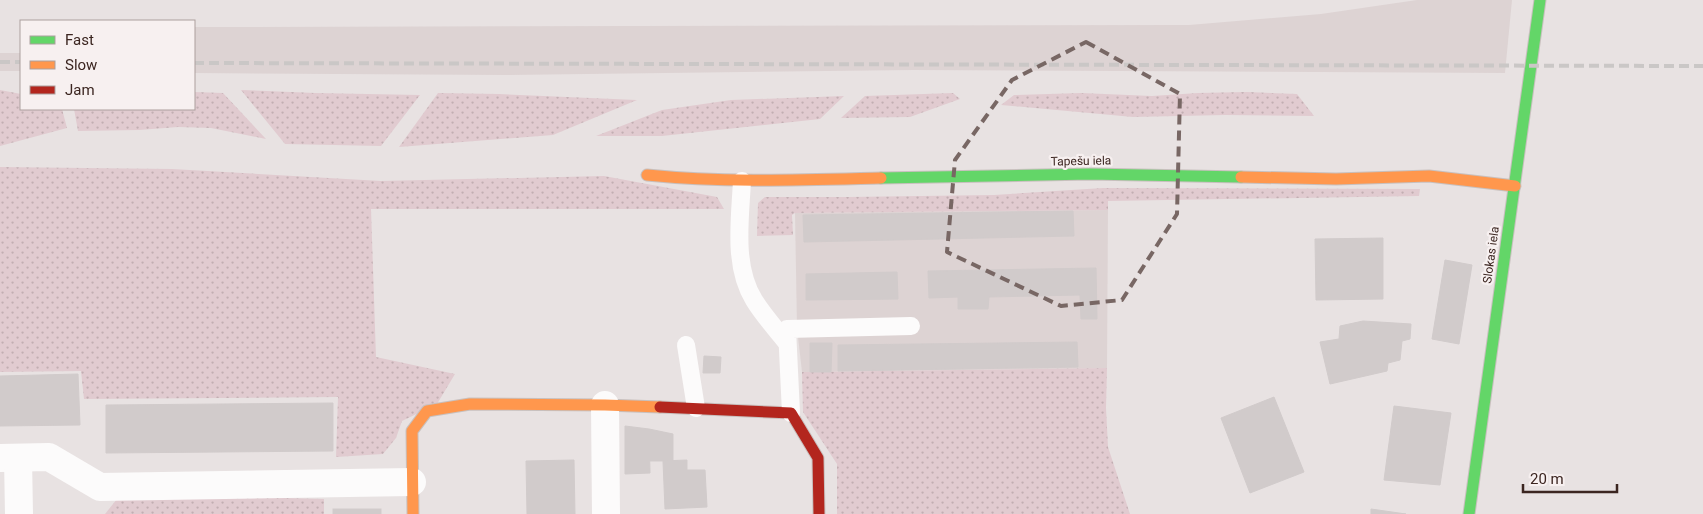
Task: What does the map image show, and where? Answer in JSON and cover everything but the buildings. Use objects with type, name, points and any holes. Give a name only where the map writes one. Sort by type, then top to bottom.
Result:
[{"type":"street","name":"Slokas iela","points":[[1469,514],[1540,0]]},
{"type":"street","name":"Tapešu iela","points":[[647,175],[684,179],[742,181],[1090,174],[1336,179],[1428,176],[1515,186]]},
{"type":"street","points":[[413,514],[412,431],[427,411],[470,404],[605,405],[791,413],[818,458],[819,514]]},
{"type":"street","points":[[605,405],[606,514]]},
{"type":"street","points":[[19,514],[9,458],[49,457],[100,487],[412,482]]},
{"type":"lane","points":[[742,181],[740,228],[742,271],[754,300],[788,343]]},
{"type":"lane","points":[[791,413],[787,328],[911,326]]},
{"type":"lane","points":[[686,345],[696,408]]},
{"type":"highlighted area","points":[[1086,42],[1180,94],[1177,214],[1122,300],[1061,306],[947,252],[955,160],[1012,80]]},
{"type":"shaded area","points":[[1417,0],[1512,0],[1505,73],[913,70],[505,75],[195,73],[195,27],[1189,25],[1321,14]]},
{"type":"shaded area","points":[[0,53],[20,53],[20,71],[0,71]]},
{"type":"shaded area","points":[[0,90],[20,94],[20,110],[62,110],[67,128],[0,146]]},
{"type":"shaded area","points":[[241,90],[420,95],[381,146],[285,144]]},
{"type":"shaded area","points":[[195,92],[223,93],[266,139],[211,128],[178,127],[78,131],[74,110],[195,110]]},
{"type":"shaded area","points":[[1247,92],[1297,94],[1314,116],[1133,117],[1001,105],[1014,95],[1081,93],[1152,96]]},
{"type":"shaded area","points":[[438,93],[637,100],[553,135],[399,147]]},
{"type":"shaded area","points":[[953,93],[960,99],[910,117],[841,118],[865,96]]},
{"type":"shaded area","points":[[844,96],[820,119],[662,136],[596,136],[662,110],[731,100]]},
{"type":"shaded area","points":[[0,167],[172,169],[381,181],[604,176],[717,197],[724,209],[371,209],[376,357],[455,374],[437,404],[402,421],[396,438],[383,454],[336,457],[338,397],[84,399],[81,371],[0,372]]},
{"type":"shaded area","points":[[1103,188],[1420,189],[1419,196],[1108,201],[1108,210],[795,213],[792,215],[793,235],[757,236],[758,203],[765,197],[994,195]]},
{"type":"shaded area","points":[[1108,210],[1107,368],[802,372],[797,328],[795,213]]},
{"type":"shaded area","points":[[1107,368],[1106,408],[1108,447],[1130,514],[837,514],[837,464],[803,412],[802,372]]},
{"type":"shaded area","points":[[242,497],[324,499],[324,514],[105,514],[117,499]]},
{"type":"railway","points":[[0,62],[20,62]]},
{"type":"railway","points":[[195,63],[1703,66]]},
{"type":"traffic: fast","points":[[1469,514],[1540,0]]},
{"type":"traffic: fast","points":[[881,178],[1090,174],[1241,177]]},
{"type":"traffic: slow","points":[[647,175],[734,180],[881,178]]},
{"type":"traffic: slow","points":[[1241,177],[1336,179],[1429,176],[1515,186]]},
{"type":"traffic: slow","points":[[413,514],[412,431],[427,411],[470,404],[660,407]]},
{"type":"traffic: jam","points":[[660,407],[791,413],[818,458],[819,514]]}]
